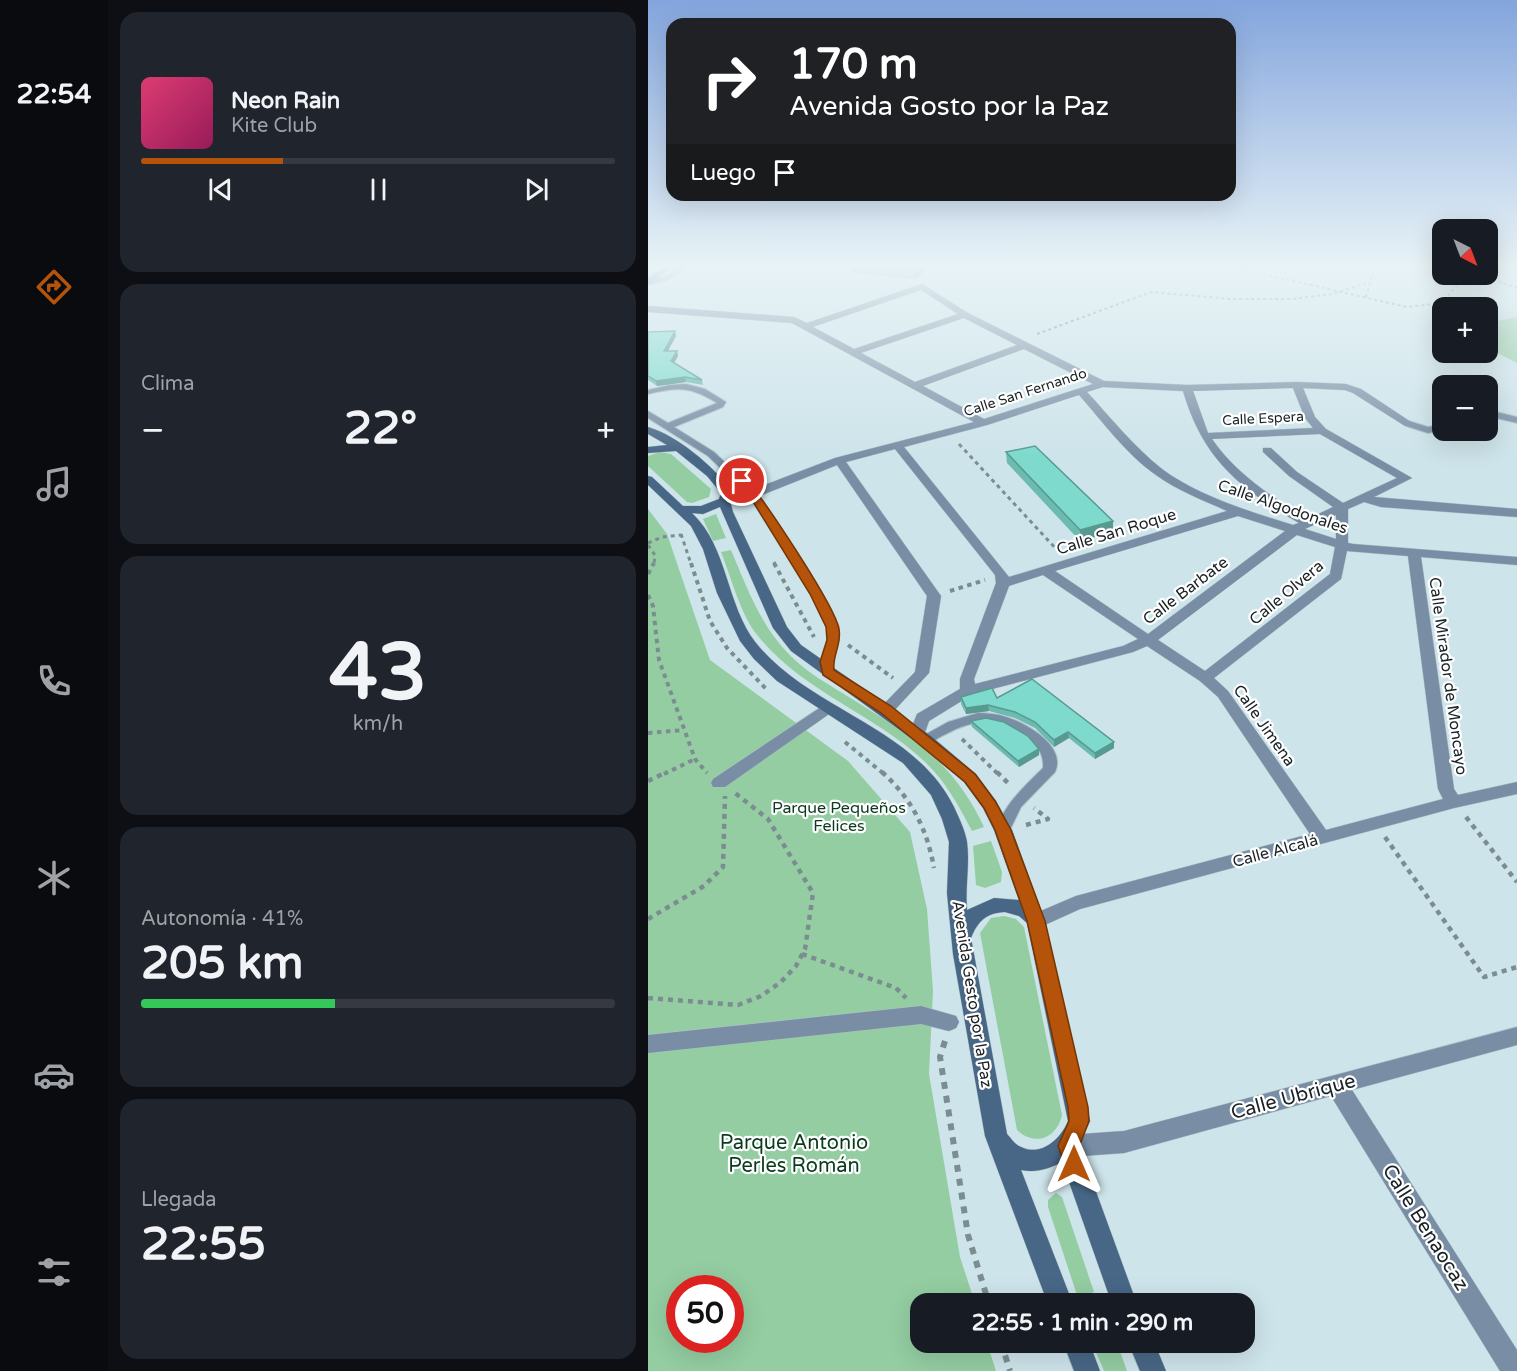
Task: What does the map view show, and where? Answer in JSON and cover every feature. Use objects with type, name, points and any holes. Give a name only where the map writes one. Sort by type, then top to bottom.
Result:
[{"type":"main road","points":[[648,430],[680,448],[702,465],[727,493],[724,501],[780,628],[796,648],[886,710],[970,778],[990,805],[1003,830],[1036,921],[1078,1107],[1079,1121],[1076,1134],[1068,1146],[1043,1160],[1028,1160],[1014,1156],[1003,1147],[996,1136]]},
{"type":"main road","points":[[648,450],[667,446],[680,448]]},
{"type":"main road","name":"Avenida Gesto por la Paz","points":[[650,482],[696,524],[709,549],[723,593],[747,641],[782,678],[909,759],[938,792],[951,819],[958,842],[956,893],[996,1136],[1057,1293]]},
{"type":"main road","points":[[680,509],[703,510],[724,501]]},
{"type":"main road","points":[[963,937],[971,917],[993,905],[1018,906],[1029,912],[1036,921]]},
{"type":"main road","points":[[1068,1146],[1121,1293]]},
{"type":"main road","points":[[1080,1353],[1087,1371]]},
{"type":"main road","points":[[1146,1353],[1153,1371]]},
{"type":"street","points":[[812,330],[983,423]]},
{"type":"street","points":[[851,353],[920,330]]},
{"type":"street","points":[[995,330],[1102,384]]},
{"type":"street","points":[[914,386],[1021,343]]},
{"type":"street","name":"Calle San Fernando","points":[[724,501],[753,494],[839,460],[983,423],[1102,384],[1187,388],[1297,385],[1346,387],[1357,391],[1408,424]]},
{"type":"street","points":[[1297,385],[1310,418],[1322,430]]},
{"type":"street","points":[[1187,388],[1205,436],[1233,471],[1302,526]]},
{"type":"street","name":"Calle Algodonales","points":[[1080,390],[1159,472],[1178,484],[1238,512],[1302,526],[1352,548],[1517,561]]},
{"type":"street","name":"Calle Espera","points":[[1205,436],[1322,430]]},
{"type":"street","name":"Calle Barbate","points":[[921,737],[922,718],[968,692],[1128,649],[1149,640],[1302,526],[1406,478],[1322,430]]},
{"type":"street","points":[[898,446],[1002,579],[967,679],[968,692]]},
{"type":"street","points":[[1267,450],[1293,474],[1342,508]]},
{"type":"street","points":[[839,460],[934,596],[922,673],[886,710]]},
{"type":"street","points":[[1362,498],[1382,503],[1517,513]]},
{"type":"street","name":"Calle Olvera","points":[[1206,678],[1336,576],[1342,544],[1342,508]]},
{"type":"street","name":"Calle San Roque","points":[[1002,579],[1069,563],[1238,512]]},
{"type":"street","name":"Calle Mirador de Moncayo","points":[[1414,554],[1446,789],[1454,802]]},
{"type":"street","name":"Calle Jimena","points":[[1044,570],[1206,678],[1222,694],[1322,837]]},
{"type":"street","points":[[722,785],[827,708]]},
{"type":"street","name":"Calle Alcalá","points":[[1036,921],[1076,903],[1454,802],[1517,788]]},
{"type":"street","points":[[648,1044],[918,1015],[949,1022]]},
{"type":"street","name":"Calle Ubrique","points":[[1068,1146],[1124,1142],[1517,1036]]},
{"type":"street","name":"Calle Benaocaz","points":[[1336,1084],[1515,1371]]},
{"type":"lane","points":[[648,392],[675,385],[696,386],[722,402],[720,405],[669,426]]},
{"type":"lane","points":[[648,414],[711,454],[753,494],[816,594],[833,627],[833,640],[826,662],[828,672]]},
{"type":"lane","points":[[1498,415],[1517,420]]},
{"type":"lane","points":[[1408,424],[1432,429]]},
{"type":"lane","points":[[921,737],[971,718],[1000,718],[1016,724],[1042,742],[1048,750],[1050,769],[1021,796],[1006,816],[1003,830]]},
{"type":"path","points":[[1021,343],[1054,330]]},
{"type":"path","points":[[948,432],[1069,563]]},
{"type":"path","points":[[682,525],[681,535],[710,621],[727,648],[749,674],[775,696]]},
{"type":"path","points":[[648,574],[655,563],[655,556],[648,544],[662,537],[681,535]]},
{"type":"path","points":[[772,558],[816,640],[842,640],[889,676],[910,685]]},
{"type":"path","points":[[934,596],[1002,579]]},
{"type":"path","points":[[648,595],[653,606],[659,660],[695,759],[722,785],[768,819],[793,856],[813,893],[811,920],[802,954],[796,966],[782,982],[761,996],[738,1005],[648,998]]},
{"type":"path","points":[[810,719],[887,774],[906,795],[928,839],[935,870]]},
{"type":"path","points":[[948,726],[1048,819],[1003,830]]},
{"type":"path","points":[[648,733],[684,730]]},
{"type":"path","points":[[648,781],[695,759]]},
{"type":"path","points":[[648,919],[704,886],[723,867],[722,785]]},
{"type":"path","points":[[1454,802],[1517,882]]},
{"type":"path","points":[[1376,824],[1485,977],[1517,967]]},
{"type":"path","points":[[802,954],[896,988],[909,1000],[918,1015]]},
{"type":"path","points":[[949,1022],[940,1057],[968,1235],[986,1293]]},
{"type":"path","points":[[1005,1353],[1010,1371]]},
{"type":"green space","points":[[1498,330],[1517,330],[1517,363],[1498,353]]},
{"type":"green space","points":[[660,452],[671,454],[711,489],[709,497],[692,503],[687,502],[648,466],[648,456]]},
{"type":"green space","name":"Parque Antonio Perles Román","points":[[648,509],[667,534],[710,660],[848,761],[910,832],[927,909],[933,991],[929,1074],[960,1257],[972,1293],[910,1293],[910,1353],[990,1353],[996,1371],[648,1371]]},
{"type":"green space","points":[[716,514],[726,538],[713,541],[703,519]]},
{"type":"green space","points":[[731,550],[757,609],[783,648],[812,674],[888,722],[925,749],[957,783],[984,827],[972,831],[931,767],[903,743],[795,672],[758,636],[741,607],[721,552]]},
{"type":"green space","points":[[991,841],[1002,872],[1001,882],[985,888],[976,885],[973,846]]},
{"type":"green space","points":[[1004,916],[1016,919],[1024,927],[1062,1115],[1050,1134],[1038,1139],[1024,1135],[1017,1130],[980,933],[991,918]]},
{"type":"green space","points":[[1056,1193],[1062,1197],[1094,1292],[1076,1293],[1048,1207],[1048,1200]]},
{"type":"green space","points":[[1096,1353],[1121,1353],[1127,1371],[1104,1371]]},
{"type":"building","points":[[675,331],[664,351],[677,351],[671,361],[702,380],[685,377],[656,381],[648,376],[648,332]]},
{"type":"building","points":[[1035,446],[1113,521],[1080,530],[1006,452]]},
{"type":"building","points":[[1032,679],[1114,742],[1095,753],[1068,732],[1054,740],[1035,722],[1015,712],[988,705],[966,708],[961,697],[992,688],[997,698]]},
{"type":"building","points":[[986,718],[1004,722],[1028,736],[1039,749],[1018,761],[971,721]]},
{"type":"route","points":[[742,481],[753,494],[816,594],[833,627],[833,640],[826,662],[828,672],[886,710],[970,778],[990,805],[1003,830],[1036,921],[1078,1107],[1079,1121],[1076,1134],[1068,1146],[1074,1164]]},
{"type":"park label","name":"Parque Pequeños Felices","points":[[839,816]]}]
